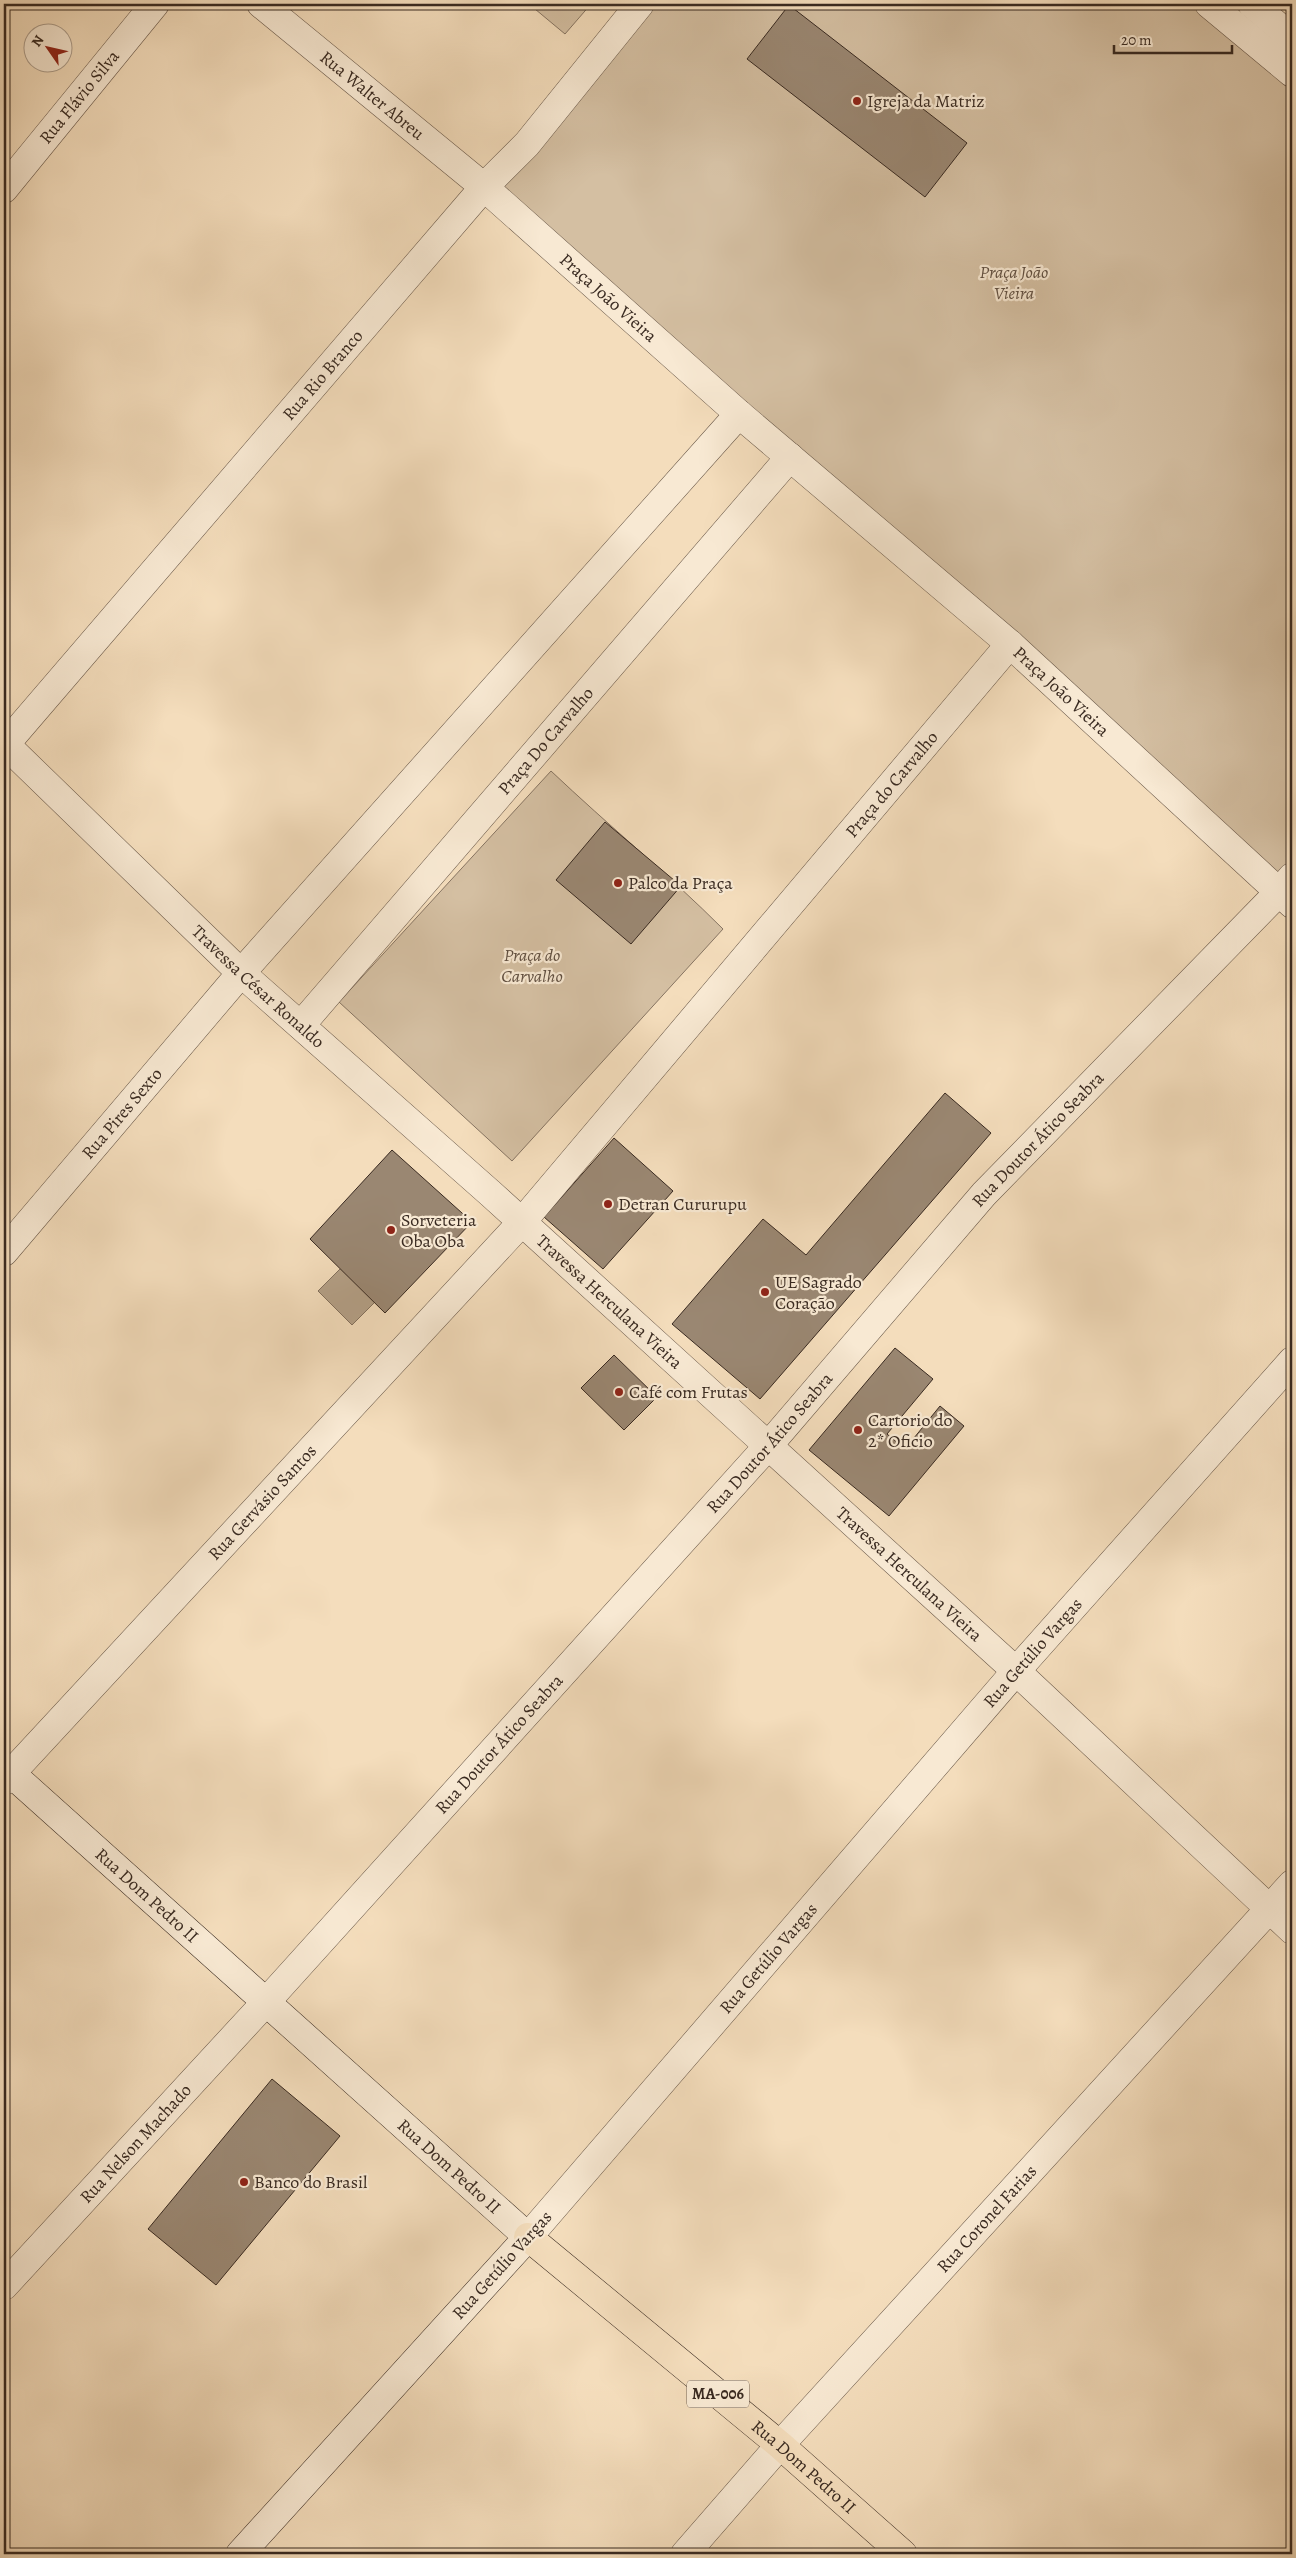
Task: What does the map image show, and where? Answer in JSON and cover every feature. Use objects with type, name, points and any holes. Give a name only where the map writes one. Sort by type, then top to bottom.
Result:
[{"type":"main road","name":"Rua Dom Pedro II","points":[[528,2237],[780,2445],[903,2554]]},
{"type":"street","name":"Rua Flávio Silva","points":[[4,189],[155,4]]},
{"type":"street","name":"Rua Walter Abreu","points":[[261,4],[484,187]]},
{"type":"street","name":"Rua Rio Branco","points":[[4,744],[484,187],[527,144],[640,4]]},
{"type":"street","points":[[1209,4],[1292,73]]},
{"type":"street","points":[[1252,4],[1292,38]]},
{"type":"street","name":"Praça João Vieira","points":[[484,187],[739,414],[1010,644],[1288,891]]},
{"type":"street","points":[[241,973],[739,414]]},
{"type":"street","name":"Praça Do Carvalho","points":[[300,1025],[790,457]]},
{"type":"street","name":"Praça do Carvalho","points":[[521,1223],[1010,644]]},
{"type":"street","name":"Travessa César Ronaldo","points":[[4,744],[241,973],[521,1223]]},
{"type":"street","name":"Rua Doutor Ático Seabra","points":[[266,2002],[768,1446],[984,1194],[1288,891]]},
{"type":"street","name":"Rua Pires Sexto","points":[[4,1252],[241,973]]},
{"type":"street","name":"Travessa Herculana Vieira","points":[[521,1223],[1016,1671],[1292,1930]]},
{"type":"street","name":"Rua Gervásio Santos","points":[[6,1774],[521,1223]]},
{"type":"street","name":"Rua Getúlio Vargas","points":[[240,2554],[528,2237],[1016,1671],[1292,1360]]},
{"type":"street","name":"Rua Dom Pedro II","points":[[6,1774],[266,2002],[528,2237]]},
{"type":"street","name":"Rua Coronel Farias","points":[[685,2554],[780,2445],[1292,1884]]},
{"type":"street","name":"Rua Nelson Machado","points":[[4,2286],[266,2002]]},
{"type":"green space","points":[[529,4],[591,4],[565,34]]},
{"type":"green space","name":"Praça João Vieira","points":[[640,4],[1252,4],[1292,38],[1292,877],[1279,892],[484,187]]},
{"type":"green space","name":"Praça do Carvalho","points":[[551,771],[723,929],[512,1161],[339,1002]]},
{"type":"shaded area","points":[[341,1268],[375,1302],[352,1325],[318,1291]]},
{"type":"building","name":"Igreja da Matriz","points":[[789,5],[967,143],[925,197],[747,59]]},
{"type":"building","name":"Palco da Praça","points":[[605,822],[681,886],[631,944],[556,880]]},
{"type":"building","points":[[945,1093],[991,1133],[760,1399],[672,1324],[763,1219],[806,1255]]},
{"type":"building","name":"Detran Cururupu","points":[[614,1138],[673,1191],[603,1269],[544,1217]]},
{"type":"building","name":"Sorveteria Oba Oba","points":[[392,1150],[472,1222],[385,1313],[310,1239]]},
{"type":"building","name":"Cartorio do 2* Oficio","points":[[895,1348],[933,1379],[887,1434],[905,1449],[940,1406],[964,1426],[889,1516],[809,1450]]},
{"type":"building","name":"Café com Frutas","points":[[614,1355],[657,1397],[624,1430],[581,1388]]},
{"type":"building","name":"Banco do Brasil","points":[[272,2079],[340,2136],[216,2285],[148,2229]]},
{"type":"place","name":"Igreja da Matriz","points":[[857,101]]},
{"type":"place","name":"Palco da Praça","points":[[618,883]]},
{"type":"place","name":"Detran Cururupu","points":[[608,1204]]},
{"type":"place","name":"Sorveteria Oba Oba","points":[[391,1230]]},
{"type":"place","name":"UE Sagrado Coração","points":[[765,1292]]},
{"type":"place","name":"Café com Frutas","points":[[619,1392]]},
{"type":"place","name":"Cartorio do 2* Oficio","points":[[858,1430]]},
{"type":"place","name":"Banco do Brasil","points":[[244,2182]]}]
